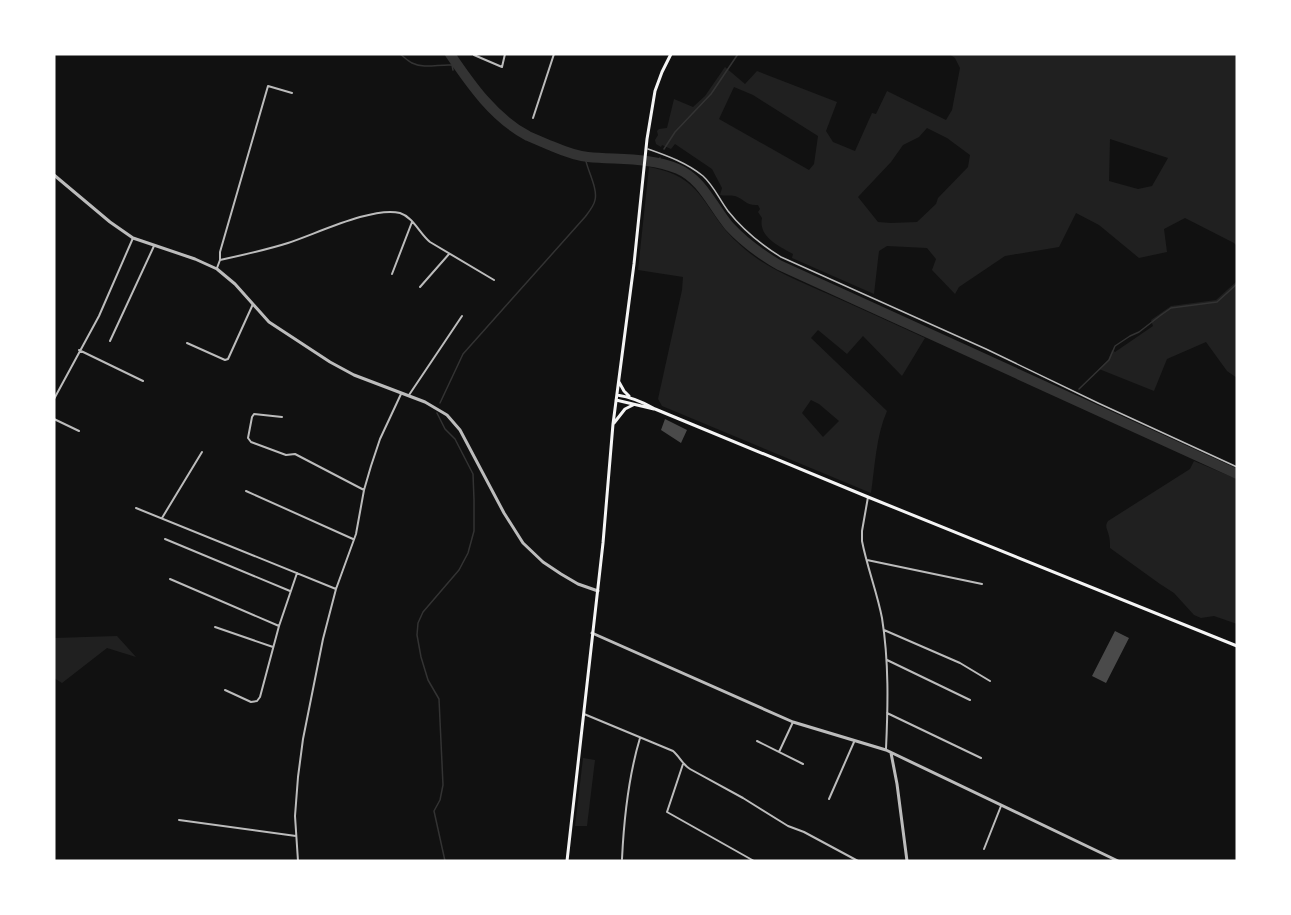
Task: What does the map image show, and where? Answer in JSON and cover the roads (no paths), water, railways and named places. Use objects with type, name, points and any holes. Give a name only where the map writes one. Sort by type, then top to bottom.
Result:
[{"type":"main road","points":[[567,861],[598,591],[613,424],[633,275],[646,148],[655,92],[671,54]]},
{"type":"main road","points":[[619,380],[624,391],[655,409],[1237,646]]},
{"type":"main road","points":[[617,395],[633,398]]},
{"type":"main road","points":[[616,400],[655,409]]},
{"type":"main road","points":[[613,424],[625,409],[636,405]]},
{"type":"street","points":[[474,55],[502,68],[505,54]]},
{"type":"street","points":[[533,118],[554,54]]},
{"type":"street","points":[[217,269],[268,86],[292,93]]},
{"type":"street","points":[[54,175],[110,222],[133,238],[217,269],[235,284],[269,322],[330,363],[354,375],[409,395],[443,413],[457,425],[504,513],[523,543],[561,574],[578,584],[598,591]]},
{"type":"street","points":[[220,260],[270,249],[371,214],[393,213],[401,214],[412,222],[425,237],[494,280]]},
{"type":"street","points":[[392,274],[412,222]]},
{"type":"street","points":[[54,399],[99,316],[133,238]]},
{"type":"street","points":[[110,341],[154,246]]},
{"type":"street","points":[[420,287],[449,254]]},
{"type":"street","points":[[187,343],[225,360],[228,359],[253,304]]},
{"type":"street","points":[[409,395],[462,316]]},
{"type":"street","points":[[79,350],[143,381]]},
{"type":"street","points":[[298,861],[295,812],[302,747],[323,639],[336,589],[354,539],[364,490],[380,439],[402,393]]},
{"type":"street","points":[[282,417],[254,414],[248,438],[251,442],[286,454],[295,454],[364,490]]},
{"type":"street","points":[[54,419],[79,431]]},
{"type":"street","points":[[162,518],[202,452]]},
{"type":"street","points":[[246,491],[354,539]]},
{"type":"street","points":[[868,497],[862,541],[884,630],[887,660],[886,750]]},
{"type":"street","points":[[136,508],[336,589]]},
{"type":"street","points":[[165,540],[290,591]]},
{"type":"street","points":[[867,560],[982,584]]},
{"type":"street","points":[[225,690],[251,702],[260,698],[279,626],[297,573]]},
{"type":"street","points":[[170,579],[279,626]]},
{"type":"street","points":[[215,627],[273,647]]},
{"type":"street","points":[[884,630],[960,663],[990,681]]},
{"type":"street","points":[[592,633],[794,722],[886,750],[1118,861]]},
{"type":"street","points":[[887,660],[970,700]]},
{"type":"street","points":[[887,713],[981,758]]},
{"type":"street","points":[[584,714],[673,751],[690,769],[743,798],[774,819],[858,861]]},
{"type":"street","points":[[779,752],[794,722]]},
{"type":"street","points":[[622,859],[624,822],[632,765],[640,737]]},
{"type":"street","points":[[829,799],[855,740]]},
{"type":"street","points":[[757,741],[803,764]]},
{"type":"street","points":[[891,753],[908,860]]},
{"type":"street","points":[[683,764],[667,812],[754,861]]},
{"type":"street","points":[[984,849],[1001,806]]},
{"type":"street","points":[[179,820],[296,836]]},
{"type":"lane","points":[[646,148],[675,159],[695,170],[711,186],[742,228],[781,257],[1237,466]]},
{"type":"waterway","points":[[400,54],[417,65],[452,65],[453,70]]},
{"type":"waterway","points":[[450,54],[475,89],[494,110],[504,120],[528,136],[578,155],[656,162],[678,169],[694,179],[735,232],[765,257],[779,265],[1237,474]]},
{"type":"waterway","points":[[664,149],[675,132],[711,94],[738,54]]},
{"type":"waterway","points":[[440,403],[463,354],[592,207],[596,195],[585,157]]},
{"type":"waterway","points":[[659,163],[660,158]]},
{"type":"waterway","points":[[1079,389],[1109,360],[1115,346],[1139,332],[1171,308],[1217,302],[1237,284]]},
{"type":"waterway","points":[[437,413],[445,429],[455,439],[473,474],[474,500],[474,531],[468,553],[459,570],[423,612],[418,623],[417,635],[428,680],[439,699],[443,785],[440,800],[434,811],[445,861]]}]
